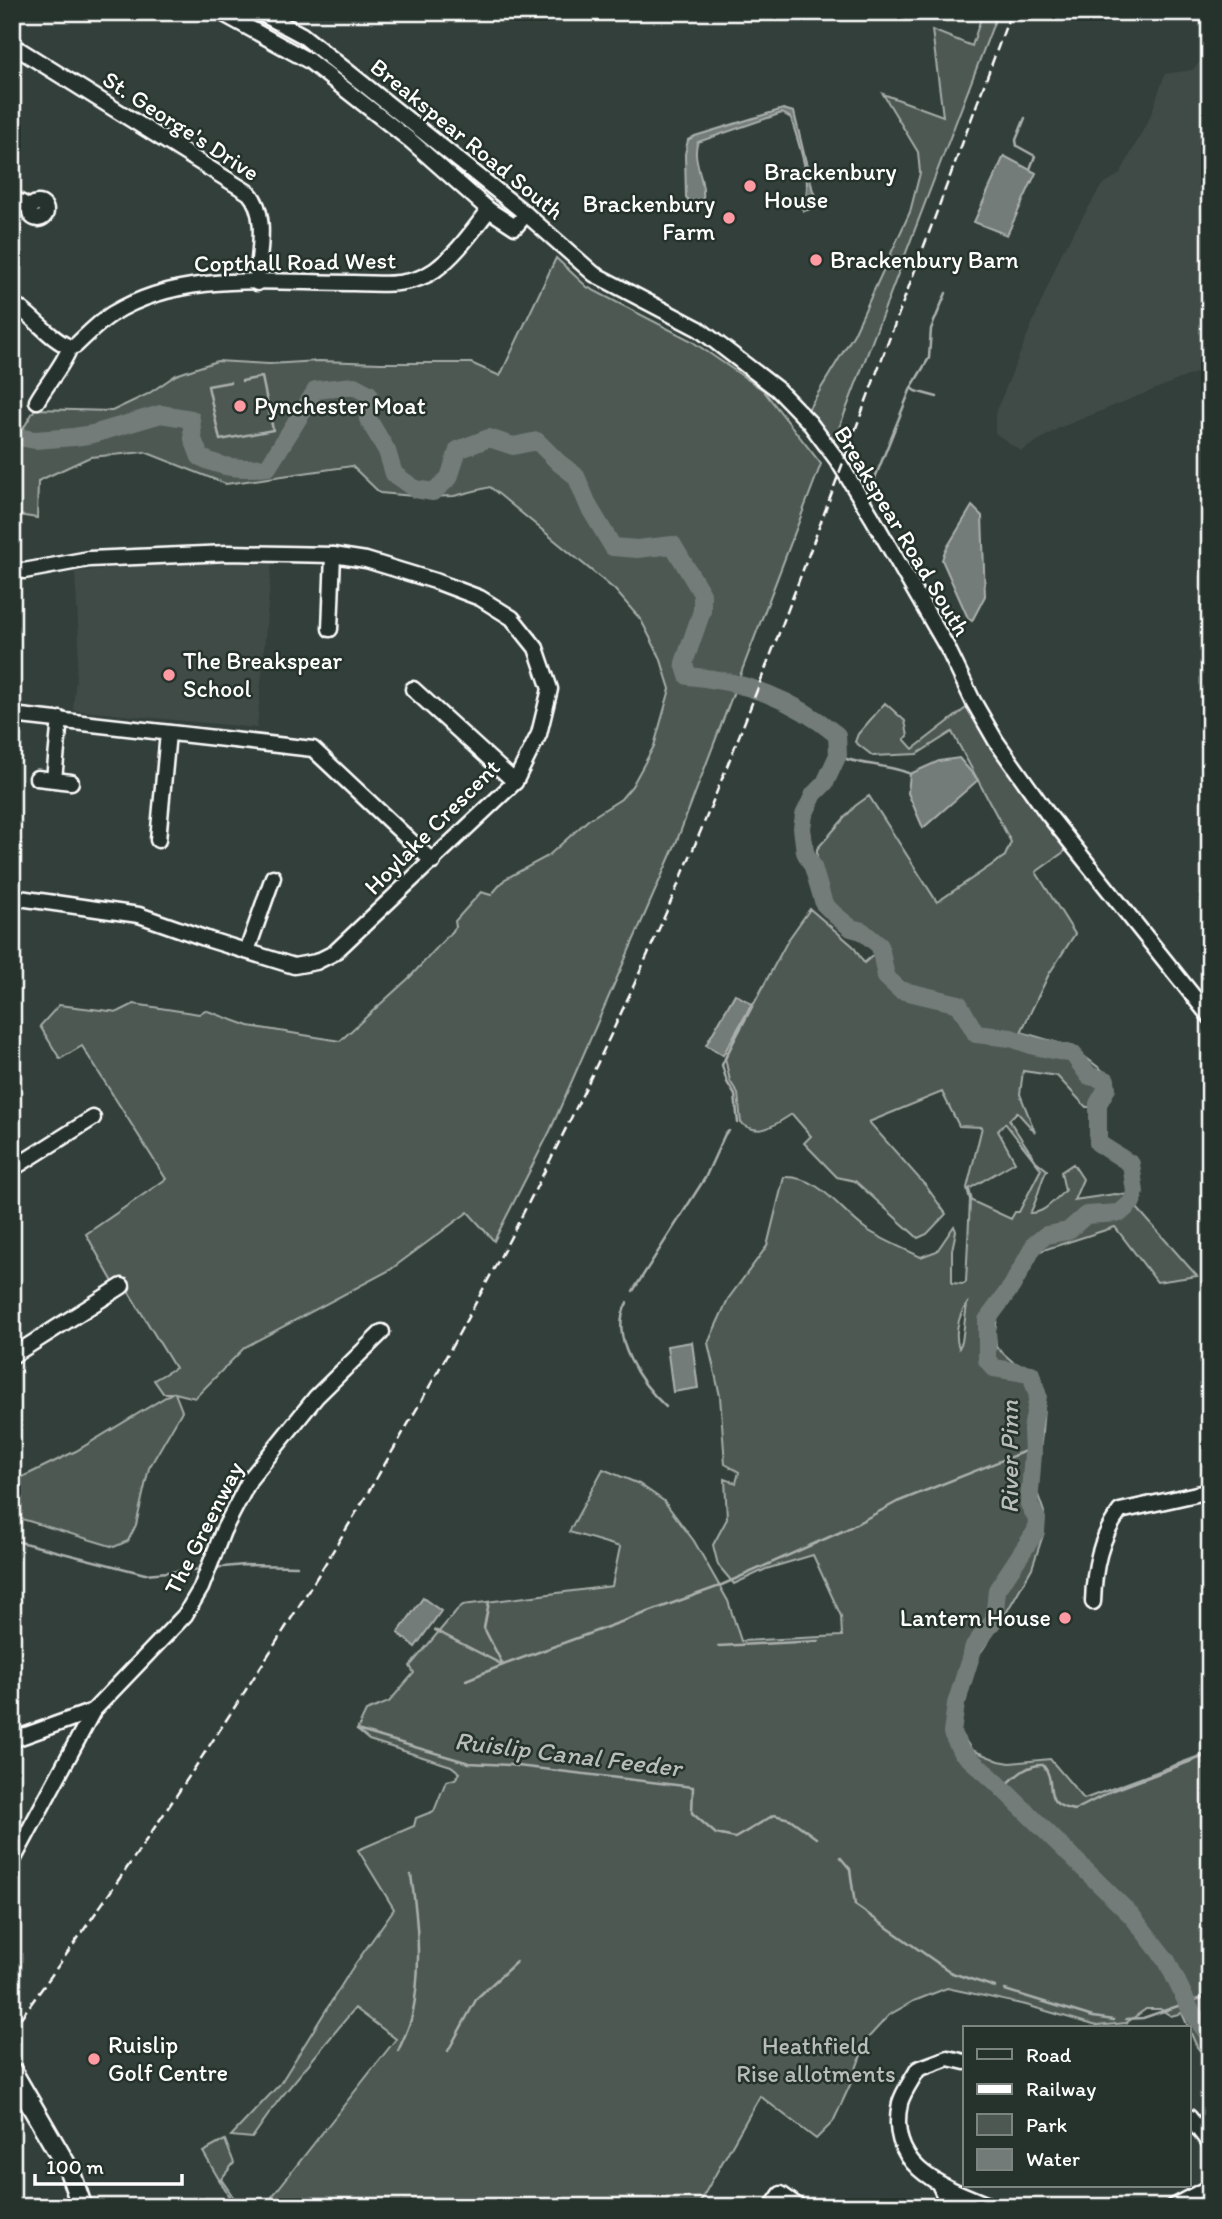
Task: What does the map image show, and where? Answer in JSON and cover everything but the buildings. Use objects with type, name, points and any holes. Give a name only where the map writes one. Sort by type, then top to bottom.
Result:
[{"type":"main road","points":[[12,2072],[17,2092],[70,2172],[82,2207]]},
{"type":"street","points":[[220,12],[310,61],[411,141],[489,210],[515,227],[526,214]]},
{"type":"street","name":"Breakspear Road South","points":[[259,12],[302,35],[526,214],[594,274],[699,329],[777,389],[808,422],[838,461],[948,649],[996,741],[1048,813],[1210,1017]]},
{"type":"street","name":"St. George's Drive","points":[[12,45],[249,194],[256,202],[260,214],[257,283]]},
{"type":"street","points":[[310,61],[318,48]]},
{"type":"street","points":[[464,188],[475,173]]},
{"type":"street","points":[[12,198],[30,207]]},
{"type":"street","name":"Copthall Road West","points":[[37,401],[48,380],[65,359],[69,347],[75,346],[111,315],[164,291],[201,283],[402,284],[435,271],[489,210]]},
{"type":"street","points":[[12,303],[69,347]]},
{"type":"street","name":"Hoylake Crescent","points":[[12,569],[24,571],[89,559],[228,553],[333,555],[366,560],[480,598],[512,618],[536,649],[551,689],[539,734],[515,782],[334,953],[316,962],[294,966],[139,915],[12,897]]},
{"type":"street","points":[[330,629],[333,555]]},
{"type":"street","points":[[413,689],[515,782]]},
{"type":"street","points":[[12,715],[313,749],[433,862]]},
{"type":"street","points":[[54,779],[60,719]]},
{"type":"street","points":[[158,839],[168,733]]},
{"type":"street","points":[[37,778],[71,782]]},
{"type":"street","points":[[247,951],[273,877]]},
{"type":"street","points":[[12,1169],[93,1118]]},
{"type":"street","points":[[12,1356],[122,1286]]},
{"type":"street","name":"The Greenway","points":[[12,1861],[93,1711],[185,1615],[210,1568],[229,1520],[250,1479],[316,1397],[382,1332]]},
{"type":"street","points":[[1093,1602],[1100,1546],[1120,1510],[1210,1491]]},
{"type":"street","name":"The Greenway","points":[[12,1740],[93,1711]]},
{"type":"street","points":[[963,2061],[948,2057],[918,2069],[900,2101],[898,2133],[909,2161],[940,2186],[993,2207]]},
{"type":"street","points":[[1190,2118],[1210,2144]]},
{"type":"street","points":[[940,2186],[947,2201],[946,2207]]},
{"type":"street","points":[[1172,2207],[1210,2187]]},
{"type":"street","points":[[772,2207],[781,2194],[799,2207]]},
{"type":"shaded area","points":[[1210,52],[1210,367],[1059,428],[1021,451],[995,433],[995,414],[1062,252],[1102,185],[1120,174],[1150,117],[1165,74],[1192,70]]},
{"type":"shaded area","name":"The Breakspear School","points":[[272,560],[257,728],[73,710],[79,640],[75,572],[174,562]]},
{"type":"green space","points":[[983,12],[998,12],[831,449],[803,418],[854,334],[910,212],[920,173],[918,152],[883,94],[943,116],[932,30],[972,46]]},
{"type":"green space","points":[[556,258],[587,287],[690,340],[763,390],[821,464],[676,843],[550,1131],[494,1241],[468,1212],[390,1270],[245,1347],[195,1398],[175,1393],[182,1411],[149,1468],[136,1525],[128,1541],[114,1547],[12,1516],[12,1482],[76,1451],[172,1393],[163,1393],[154,1380],[175,1368],[122,1281],[113,1282],[86,1234],[166,1179],[82,1046],[60,1059],[40,1026],[59,1005],[118,1012],[134,1004],[199,1014],[205,1010],[249,1026],[340,1041],[410,977],[456,927],[455,921],[481,892],[491,895],[505,879],[548,856],[588,820],[621,799],[632,786],[654,746],[670,689],[660,657],[641,620],[615,590],[490,487],[454,496],[425,497],[380,493],[352,466],[226,484],[145,452],[90,457],[38,481],[37,518],[12,514],[12,447],[35,409],[112,411],[148,394],[176,375],[217,361],[269,364],[319,361],[471,363],[500,376]]},
{"type":"green space","name":"Heathfield Rise allotments","points":[[885,703],[905,721],[908,736],[904,739],[913,749],[970,705],[1068,849],[1036,872],[1075,934],[1049,974],[1021,1032],[1072,1047],[1111,1077],[1112,1090],[1104,1107],[1086,1107],[1057,1076],[1023,1071],[1020,1094],[1035,1132],[1017,1112],[1009,1120],[1036,1161],[1047,1170],[1030,1213],[1045,1208],[1065,1191],[1061,1172],[1073,1164],[1083,1179],[1074,1200],[1115,1194],[1141,1196],[1137,1208],[1197,1276],[1157,1282],[1115,1227],[1037,1252],[1008,1305],[997,1317],[996,1347],[1013,1362],[1038,1372],[1045,1395],[1037,1492],[1044,1512],[1044,1532],[1032,1568],[974,1662],[966,1700],[959,1715],[958,1730],[972,1750],[999,1761],[1010,1763],[1050,1759],[1084,1799],[1210,1752],[1210,2063],[1197,2047],[1182,2013],[1171,2016],[1160,2009],[1146,2009],[1126,2023],[1097,2026],[1026,2005],[947,1988],[914,2001],[889,2015],[867,2039],[833,2122],[816,2139],[760,2096],[697,2207],[264,2207],[396,2039],[355,2008],[278,2101],[252,2138],[231,2136],[280,2084],[351,1970],[394,1909],[358,1850],[414,1826],[416,1818],[434,1811],[446,1781],[455,1779],[460,1773],[451,1766],[369,1740],[357,1730],[366,1711],[389,1702],[414,1673],[410,1666],[457,1610],[463,1605],[612,1586],[620,1547],[569,1532],[603,1469],[639,1484],[664,1501],[694,1541],[728,1601],[741,1641],[842,1636],[841,1616],[813,1555],[766,1569],[734,1584],[718,1565],[713,1545],[727,1519],[725,1479],[736,1483],[739,1472],[725,1464],[720,1396],[708,1343],[728,1299],[767,1246],[784,1177],[809,1182],[866,1229],[921,1257],[937,1251],[954,1226],[956,1231],[952,1250],[952,1283],[966,1282],[970,1200],[967,1188],[982,1127],[959,1126],[942,1092],[869,1122],[926,1186],[946,1214],[927,1234],[918,1238],[855,1181],[837,1177],[804,1143],[811,1136],[792,1114],[761,1130],[741,1123],[738,1094],[730,1081],[725,1058],[788,940],[810,909],[853,946],[864,963],[884,946],[877,937],[852,925],[827,903],[817,866],[817,849],[855,806],[869,796],[937,902],[1005,856],[1011,842],[952,732],[917,754],[873,756],[855,742],[858,734]],"holes":[[[1005,1123],[1041,1169],[1019,1212],[1015,1212],[1011,1219],[972,1201],[969,1189],[1015,1162],[998,1131]],[[967,1304],[959,1348],[958,1326]]]},
{"type":"green space","points":[[225,2140],[234,2163],[221,2179],[240,2207],[235,2207],[203,2152]]},
{"type":"water","points":[[783,109],[794,112],[813,191],[821,202],[817,207],[804,211],[800,206],[807,189],[804,164],[791,118],[782,113],[698,142],[696,155],[703,196],[702,204],[693,205],[686,197],[685,154],[688,140]]},
{"type":"water","points":[[1004,156],[1036,173],[1007,235],[974,222]]},
{"type":"water","points":[[972,506],[982,516],[985,596],[972,621],[968,618],[942,560]]},
{"type":"water","points":[[959,758],[978,780],[923,828],[908,793],[910,774],[939,761]]},
{"type":"water","points":[[735,994],[752,1004],[723,1055],[706,1045]]},
{"type":"water","points":[[692,1342],[698,1388],[673,1392],[667,1346]]},
{"type":"water","points":[[423,1598],[441,1611],[415,1647],[398,1633]]},
{"type":"waterway","points":[[1025,118],[1016,140],[1017,146],[1035,156],[1030,169]]},
{"type":"waterway","points":[[937,397],[911,388],[929,358],[931,329],[946,293]]},
{"type":"waterway","points":[[230,382],[208,386],[220,440],[273,430],[262,377],[242,381]]},
{"type":"waterway","name":"River Pinn","points":[[12,436],[35,440],[74,437],[161,414],[191,419],[193,439],[200,457],[233,467],[268,467],[316,390],[354,386],[369,394],[368,419],[387,451],[394,474],[415,489],[433,492],[449,478],[458,450],[489,438],[513,446],[537,441],[576,476],[589,507],[613,547],[637,549],[673,545],[702,594],[702,611],[684,663],[688,676],[729,682],[767,694],[803,711],[837,735],[838,755],[825,783],[814,794],[804,815],[802,828],[805,852],[813,867],[824,904],[851,928],[862,931],[880,946],[886,977],[900,990],[959,1004],[976,1034],[1011,1038],[1073,1054],[1089,1076],[1106,1080],[1107,1088],[1098,1104],[1098,1143],[1131,1164],[1135,1192],[1132,1202],[1120,1213],[1086,1215],[1068,1231],[1046,1235],[1035,1244],[1012,1286],[987,1320],[987,1360],[994,1368],[1031,1374],[1038,1396],[1032,1430],[1029,1504],[1037,1519],[1036,1531],[997,1590],[994,1620],[974,1646],[956,1704],[952,1733],[961,1751],[1132,1916],[1167,1961],[1190,2009],[1210,2037]]},
{"type":"waterway","points":[[873,483],[911,388]]},
{"type":"waterway","points":[[838,755],[910,774]]},
{"type":"waterway","points":[[738,1123],[735,1095],[727,1082],[722,1065],[750,1007]]},
{"type":"waterway","points":[[633,1291],[705,1178],[725,1134],[729,1131]]},
{"type":"waterway","points":[[627,1303],[622,1316],[624,1345],[638,1373],[666,1407]]},
{"type":"waterway","points":[[435,1630],[503,1665],[717,1587],[845,1530],[897,1502],[1033,1448]]},
{"type":"waterway","points":[[12,1540],[145,1574],[203,1569]]},
{"type":"waterway","points":[[213,1568],[244,1565],[297,1566]]},
{"type":"waterway","points":[[466,1680],[503,1665],[484,1628],[489,1602]]},
{"type":"waterway","points":[[718,1646],[819,1641]]},
{"type":"waterway","name":"Ruislip Canal Feeder","points":[[357,1730],[469,1763],[509,1765],[693,1787],[692,1813],[716,1834],[735,1838],[774,1815],[790,1819],[816,1838]]},
{"type":"waterway","points":[[1002,1789],[1026,1769],[1043,1765],[1050,1779],[1053,1798],[1064,1807],[1075,1810],[1114,1790],[1210,1754]]},
{"type":"waterway","name":"Ruislip Canal Feeder","points":[[840,1857],[850,1869],[855,1905],[952,1973],[995,1987]]},
{"type":"waterway","points":[[398,2051],[412,2016],[417,1981],[417,1928],[411,1875]]},
{"type":"waterway","points":[[448,2051],[477,1998],[516,1962]]},
{"type":"waterway","name":"Ruislip Canal Feeder","points":[[1005,1990],[1093,2017],[1114,2020]]},
{"type":"waterway","name":"Ruislip Canal Feeder","points":[[1126,2019],[1143,2018],[1210,1995]]},
{"type":"railway","points":[[12,2030],[180,1790],[337,1544],[412,1418],[483,1290],[550,1160],[646,958],[735,746],[1011,12]]},
{"type":"place","name":"Brackenbury House","points":[[750,186]]},
{"type":"place","name":"Brackenbury Farm","points":[[729,218]]},
{"type":"place","name":"Brackenbury Barn","points":[[816,260]]},
{"type":"place","name":"Pynchester Moat","points":[[240,406]]},
{"type":"place","name":"The Breakspear School","points":[[169,675]]},
{"type":"place","name":"Lantern House","points":[[1065,1618]]},
{"type":"place","name":"Ruislip Golf Centre","points":[[94,2059]]}]
